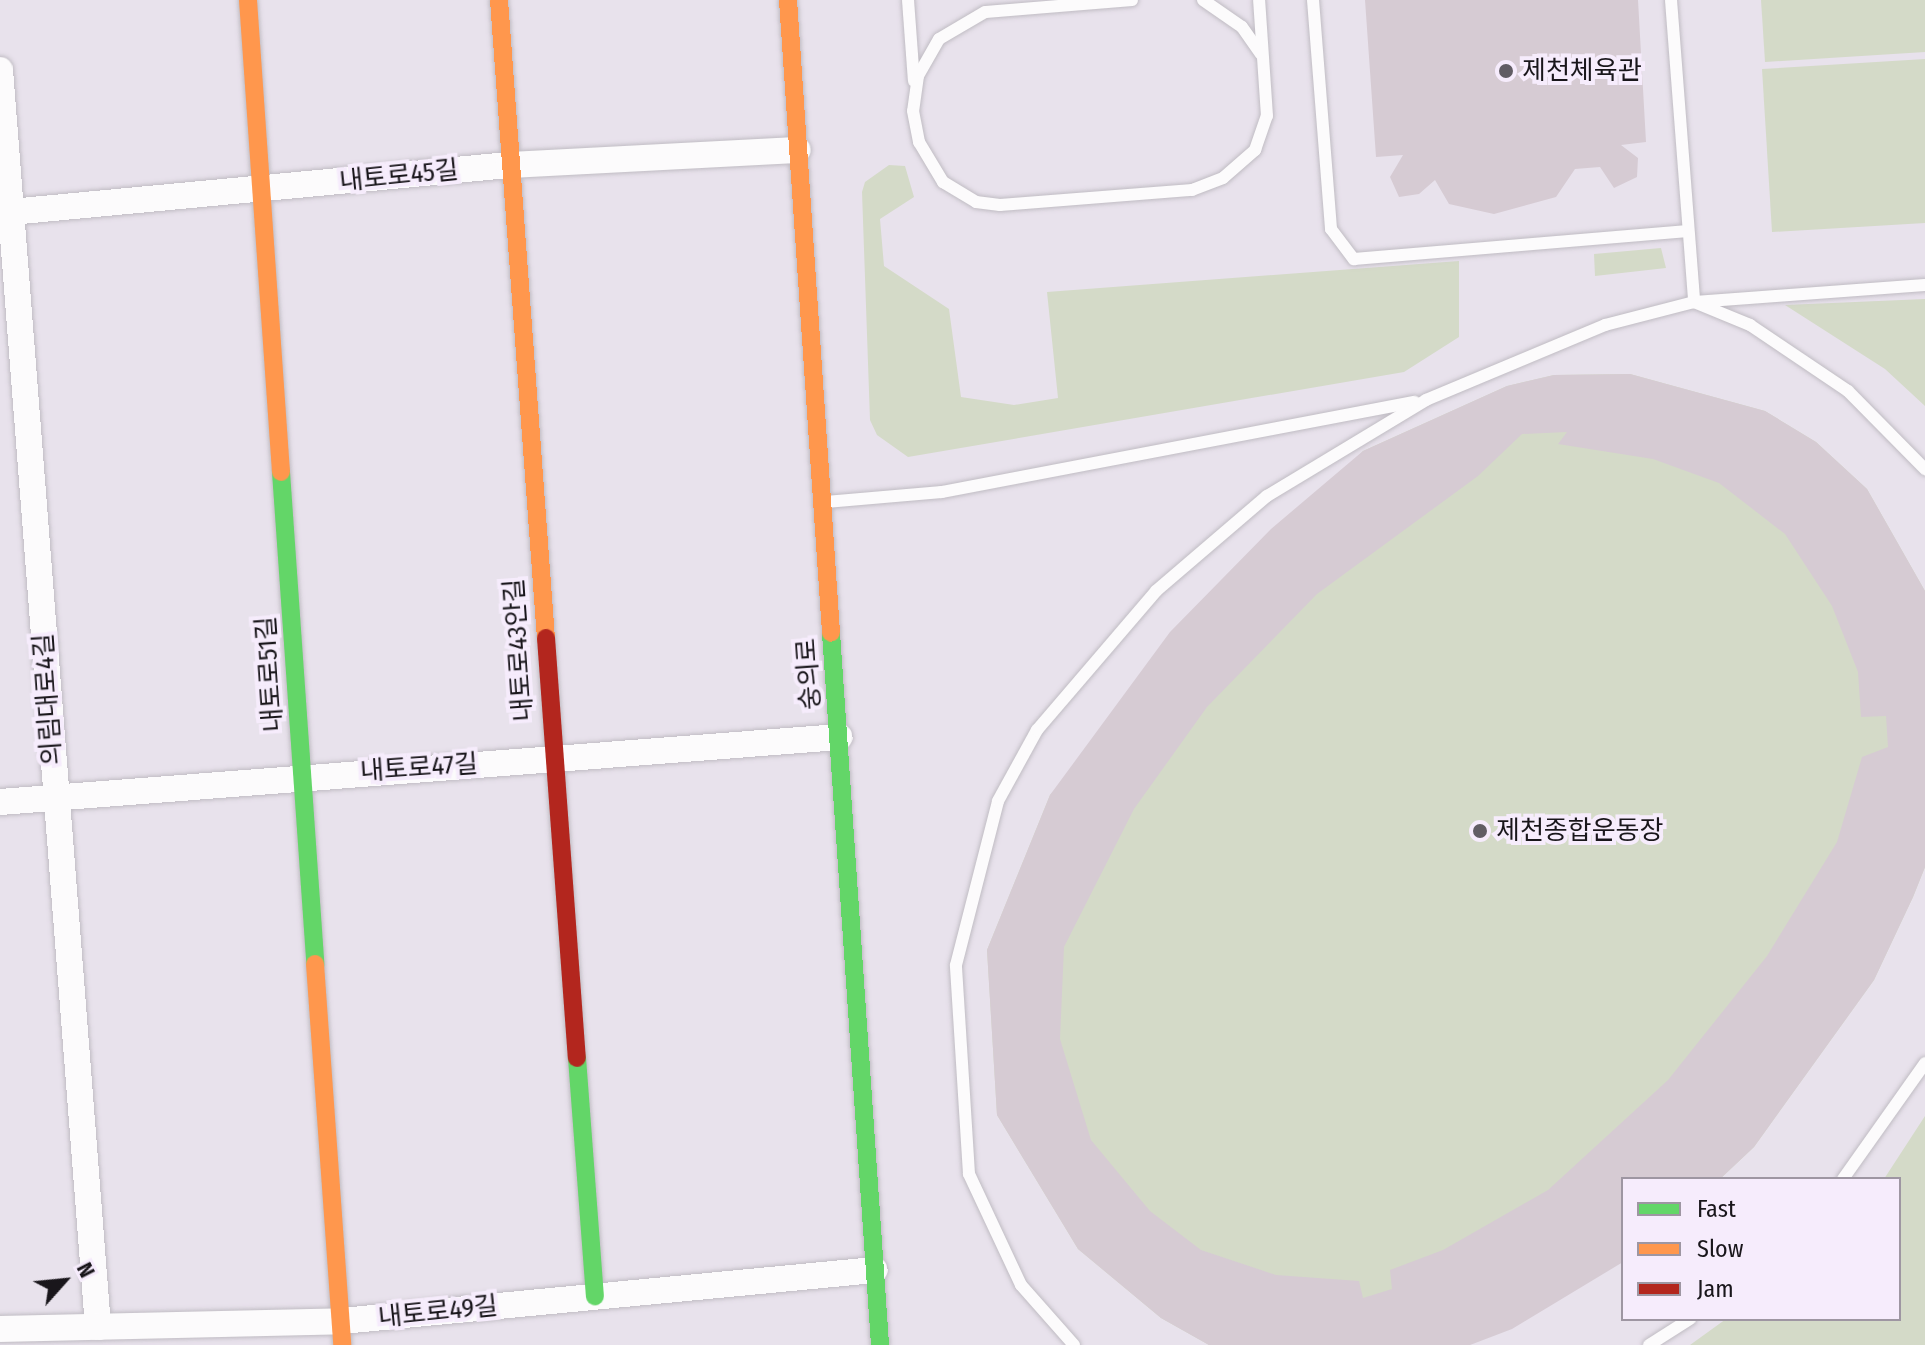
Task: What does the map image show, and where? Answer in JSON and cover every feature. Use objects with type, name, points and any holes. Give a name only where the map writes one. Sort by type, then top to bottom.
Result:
[{"type":"street","name":"내토로51길","points":[[248,0],[266,190],[342,1333]]},
{"type":"street","name":"내토로43안길","points":[[499,0],[595,1296]]},
{"type":"street","name":"숭의로","points":[[788,0],[880,1345]]},
{"type":"street","name":"의림대로4길","points":[[0,70],[5,213],[98,1327]]},
{"type":"street","name":"내토로45길","points":[[5,213],[509,165],[798,150]]},
{"type":"street","name":"내토로47길","points":[[0,802],[303,776],[839,737]]},
{"type":"street","name":"내토로49길","points":[[0,1329],[98,1327],[342,1333],[595,1296],[875,1270]]},
{"type":"lane","points":[[908,0],[919,142],[943,182],[976,202],[1048,202],[1192,190],[1223,178],[1264,131],[1259,0]]},
{"type":"lane","points":[[914,88],[939,39],[981,7],[1132,0]]},
{"type":"lane","points":[[1203,0],[1242,27],[1263,61]]},
{"type":"lane","points":[[1313,0],[1331,229],[1354,259],[1688,231]]},
{"type":"lane","points":[[1671,0],[1694,302]]},
{"type":"lane","points":[[1074,1345],[1021,1285],[969,1174],[956,965],[998,801],[1037,730],[1156,591],[1267,496],[1426,400],[1605,325],[1694,302],[1925,285]]},
{"type":"lane","points":[[1694,302],[1750,325],[1826,375],[1925,469]]},
{"type":"lane","points":[[823,502],[942,492],[1426,400]]},
{"type":"lane","points":[[1844,1177],[1925,1063]]},
{"type":"lane","points":[[1649,1345],[1687,1321]]},
{"type":"green space","points":[[1761,0],[1925,0],[1925,52],[1765,62]]},
{"type":"green space","points":[[1925,59],[1925,223],[1772,232],[1762,69]]},
{"type":"green space","points":[[889,165],[905,166],[914,197],[880,219],[884,266],[949,309],[961,397],[1014,405],[1058,398],[1047,292],[1459,261],[1459,337],[1404,372],[908,457],[877,435],[870,420],[862,192],[865,182]]},
{"type":"green space","points":[[1661,248],[1666,268],[1595,276],[1594,254]]},
{"type":"green space","points":[[1925,299],[1925,406],[1885,369],[1785,305]]},
{"type":"green space","name":"제천종합운동장","points":[[1630,374],[1765,411],[1816,442],[1867,489],[1925,591],[1925,867],[1874,980],[1754,1147],[1722,1177],[1621,1177],[1621,1262],[1209,1345],[1161,1318],[1078,1249],[997,1115],[987,950],[1050,795],[1363,451],[1507,386],[1554,375]]},
{"type":"green space","points":[[1925,1116],[1925,1345],[1690,1345],[1723,1321],[1901,1321],[1901,1177],[1885,1177]]},
{"type":"building","name":"제천체육관","points":[[1365,0],[1638,0],[1646,142],[1621,145],[1638,158],[1637,177],[1614,188],[1600,167],[1575,169],[1556,197],[1494,214],[1449,204],[1435,180],[1419,194],[1399,197],[1390,177],[1403,155],[1376,157]]},
{"type":"building","points":[[1630,374],[1765,411],[1816,442],[1867,489],[1925,591],[1925,867],[1874,980],[1754,1147],[1722,1177],[1621,1177],[1621,1263],[1512,1329],[1470,1345],[1209,1345],[1161,1318],[1078,1249],[997,1115],[987,950],[1050,795],[1170,632],[1271,529],[1363,451],[1507,386],[1554,375]],"holes":[[[1567,432],[1558,444],[1653,459],[1719,483],[1785,534],[1832,606],[1858,672],[1861,717],[1886,716],[1888,747],[1862,757],[1837,842],[1767,956],[1668,1080],[1548,1190],[1443,1250],[1390,1270],[1392,1289],[1363,1298],[1359,1281],[1276,1275],[1201,1250],[1150,1211],[1091,1140],[1060,1039],[1064,947],[1134,809],[1207,707],[1317,594],[1478,476],[1522,434]]]},
{"type":"traffic: fast","points":[[281,472],[315,964]]},
{"type":"traffic: fast","points":[[831,633],[880,1345]]},
{"type":"traffic: fast","points":[[577,1058],[595,1296]]},
{"type":"traffic: slow","points":[[248,0],[281,472]]},
{"type":"traffic: slow","points":[[499,0],[546,638]]},
{"type":"traffic: slow","points":[[788,0],[831,633]]},
{"type":"traffic: slow","points":[[315,964],[342,1345]]},
{"type":"traffic: jam","points":[[546,638],[577,1058]]},
{"type":"place","name":"제천체육관","points":[[1506,71]]},
{"type":"place","name":"제천종합운동장","points":[[1480,831]]}]
